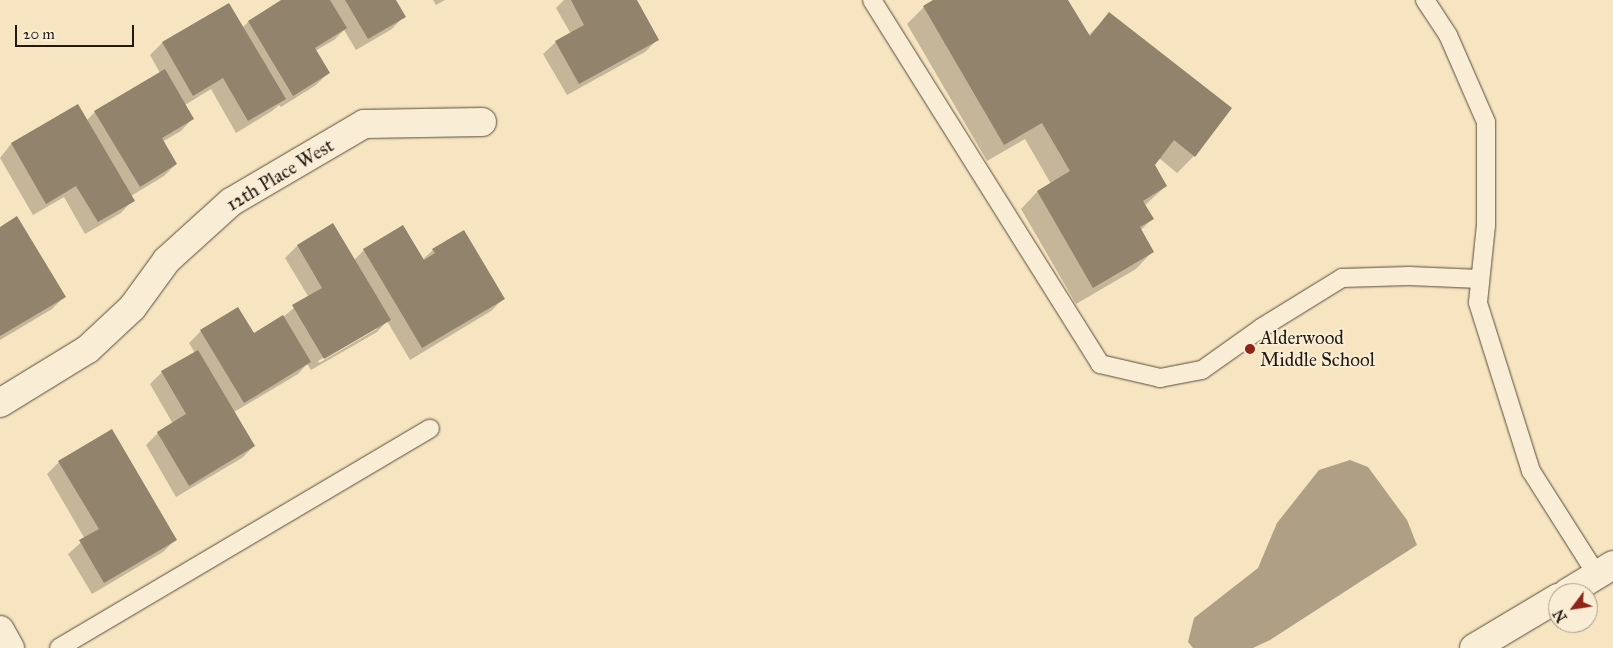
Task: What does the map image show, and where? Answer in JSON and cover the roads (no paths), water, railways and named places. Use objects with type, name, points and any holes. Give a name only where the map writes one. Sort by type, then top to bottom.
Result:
[{"type":"street","name":"12th Place West","points":[[0,404],[88,350],[132,308],[167,260],[240,197],[364,124],[482,122]]},
{"type":"street","points":[[1583,583],[1605,570]]},
{"type":"street","points":[[1474,648],[1548,604]]},
{"type":"street","points":[[0,630],[10,648]]},
{"type":"lane","points":[[872,0],[1100,364],[1160,378],[1202,370],[1261,328],[1342,278],[1408,276],[1480,280]]},
{"type":"lane","points":[[1425,0],[1448,35],[1486,122],[1486,225],[1478,303],[1531,470],[1605,570]]},
{"type":"lane","points":[[59,648],[430,429]]},
{"type":"place","name":"Alderwood Middle School","points":[[1250,349]]}]
